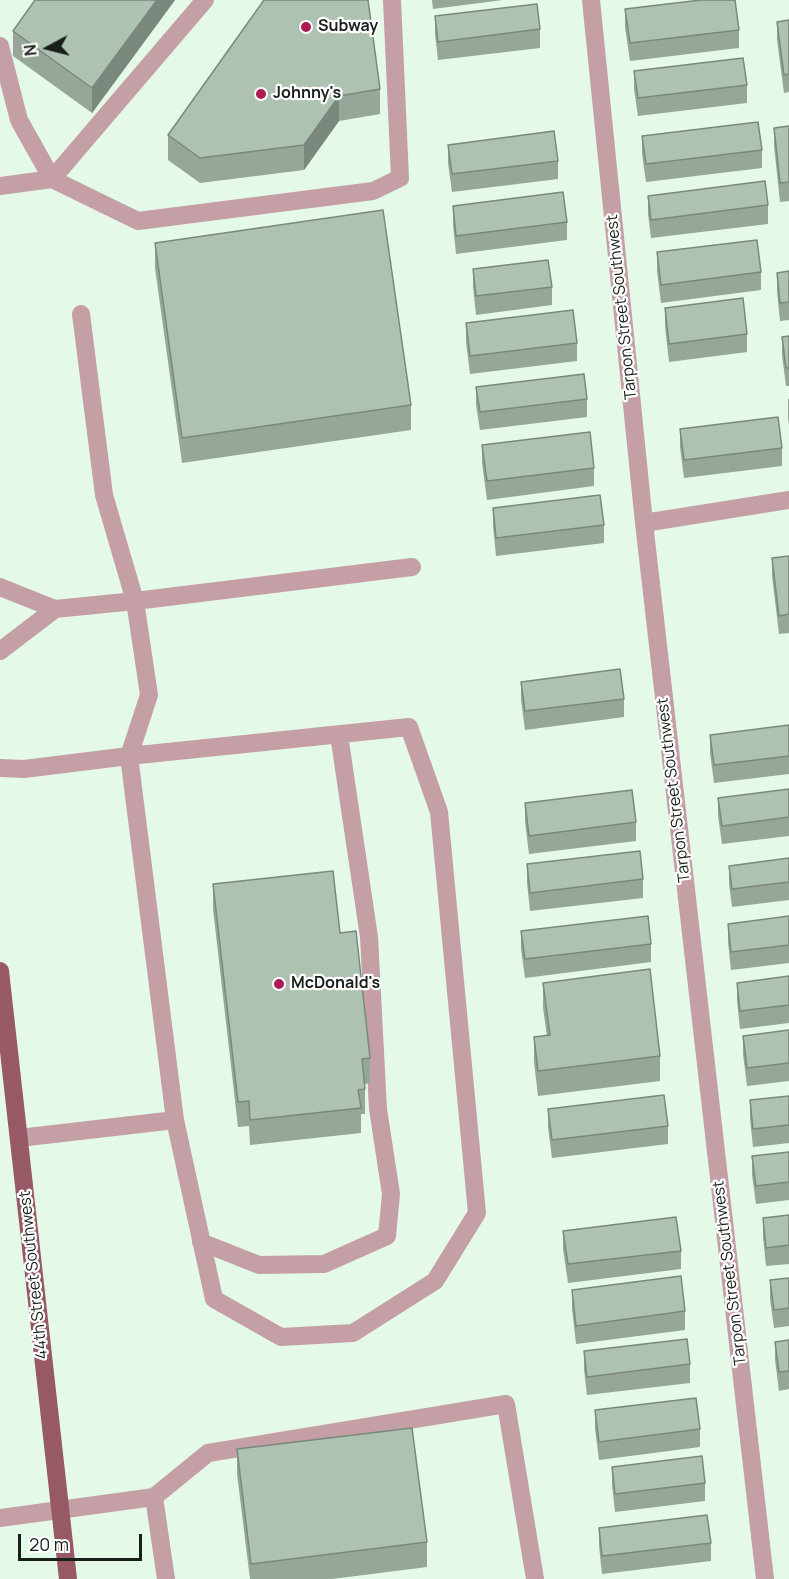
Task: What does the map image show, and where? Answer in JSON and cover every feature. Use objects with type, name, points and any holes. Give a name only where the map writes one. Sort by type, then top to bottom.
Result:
[{"type":"main road","name":"44th Street Southwest","points":[[0,971],[68,1579]]},
{"type":"street","points":[[52,179],[205,0]]},
{"type":"street","points":[[0,186],[52,179],[138,221],[373,191],[400,178],[392,0]]},
{"type":"street","name":"Tarpon Street Southwest","points":[[591,0],[644,523],[765,1579]]},
{"type":"street","points":[[0,46],[19,120],[52,179]]},
{"type":"street","points":[[0,768],[24,769],[129,756],[409,727],[439,812],[477,1214],[435,1281],[352,1333],[281,1337],[214,1299],[175,1120],[129,756],[149,695],[135,601],[104,495],[81,314]]},
{"type":"street","points":[[644,523],[789,500]]},
{"type":"street","points":[[0,587],[55,609],[412,567]]},
{"type":"street","points":[[0,651],[55,609]]},
{"type":"street","points":[[201,1242],[260,1265],[324,1264],[387,1236],[391,1194],[378,1108],[369,937],[339,735]]},
{"type":"street","points":[[19,1138],[175,1120]]},
{"type":"street","points":[[0,1518],[154,1497],[208,1453],[506,1404],[535,1579]]},
{"type":"street","points":[[154,1497],[166,1579]]},
{"type":"building","points":[[35,0],[157,0],[92,88],[13,31]]},
{"type":"building","points":[[264,0],[368,0],[380,89],[339,96],[304,145],[200,158],[168,135]]},
{"type":"building","points":[[701,0],[735,0],[739,30],[630,43],[625,9]]},
{"type":"building","points":[[537,4],[540,29],[438,42],[435,16]]},
{"type":"building","points":[[789,20],[789,74],[784,75],[777,22]]},
{"type":"building","points":[[743,58],[747,85],[638,98],[634,71]]},
{"type":"building","points":[[758,122],[762,150],[646,164],[642,136]]},
{"type":"building","points":[[789,126],[789,182],[780,183],[774,128]]},
{"type":"building","points":[[554,131],[558,161],[452,174],[448,145]]},
{"type":"building","points":[[765,181],[768,205],[651,220],[648,196]]},
{"type":"building","points":[[563,192],[567,222],[456,236],[453,206]]},
{"type":"building","points":[[383,210],[411,405],[182,438],[155,243]]},
{"type":"building","points":[[757,240],[761,272],[661,285],[657,252]]},
{"type":"building","points":[[548,260],[552,287],[476,296],[473,269]]},
{"type":"building","points":[[789,271],[789,302],[780,303],[777,273]]},
{"type":"building","points":[[743,298],[747,334],[669,344],[665,308]]},
{"type":"building","points":[[573,310],[577,343],[470,356],[466,323]]},
{"type":"building","points":[[789,336],[789,368],[786,368],[782,337]]},
{"type":"building","points":[[584,374],[587,399],[480,412],[476,387]]},
{"type":"building","points":[[778,417],[782,448],[684,460],[680,429]]},
{"type":"building","points":[[590,432],[594,468],[487,481],[482,445]]},
{"type":"building","points":[[600,495],[604,525],[496,538],[493,508]]},
{"type":"building","points":[[789,556],[789,614],[779,616],[772,558]]},
{"type":"building","points":[[620,669],[624,699],[525,711],[521,682]]},
{"type":"building","points":[[789,725],[789,756],[714,765],[710,735]]},
{"type":"building","points":[[789,789],[789,817],[722,826],[718,798]]},
{"type":"building","points":[[632,790],[636,822],[529,836],[525,803]]},
{"type":"building","points":[[640,851],[643,879],[530,893],[527,864]]},
{"type":"building","points":[[789,858],[789,882],[732,889],[729,866]]},
{"type":"building","points":[[333,871],[340,933],[356,931],[370,1058],[362,1059],[365,1089],[358,1090],[361,1108],[250,1120],[249,1101],[238,1102],[213,884]]},
{"type":"building","points":[[648,916],[651,944],[525,959],[521,931]]},
{"type":"building","points":[[789,916],[789,945],[731,952],[728,924]]},
{"type":"building","points":[[650,969],[660,1056],[538,1071],[534,1037],[550,1035],[543,983]]},
{"type":"building","points":[[789,976],[789,1005],[740,1011],[737,983]]},
{"type":"building","points":[[789,1030],[789,1063],[747,1068],[743,1036]]},
{"type":"building","points":[[664,1095],[668,1126],[552,1140],[548,1109]]},
{"type":"building","points":[[789,1096],[789,1125],[753,1129],[750,1100]]},
{"type":"building","points":[[789,1152],[789,1182],[756,1186],[752,1156]]},
{"type":"building","points":[[789,1215],[789,1245],[766,1248],[763,1218]]},
{"type":"building","points":[[676,1217],[681,1251],[568,1264],[563,1231]]},
{"type":"building","points":[[681,1276],[685,1311],[576,1326],[572,1290]]},
{"type":"building","points":[[789,1278],[789,1308],[774,1310],[770,1280]]},
{"type":"building","points":[[687,1339],[690,1364],[587,1377],[584,1351]]},
{"type":"building","points":[[789,1340],[789,1371],[779,1372],[775,1342]]},
{"type":"building","points":[[696,1398],[700,1429],[599,1442],[595,1410]]},
{"type":"building","points":[[412,1428],[427,1542],[251,1564],[237,1449]]},
{"type":"building","points":[[702,1456],[705,1483],[615,1494],[612,1467]]},
{"type":"building","points":[[707,1515],[711,1543],[602,1556],[599,1528]]},
{"type":"place","name":"Subway","points":[[306,27]]},
{"type":"place","name":"Johnny's","points":[[261,94]]},
{"type":"place","name":"McDonald's","points":[[279,984]]}]
